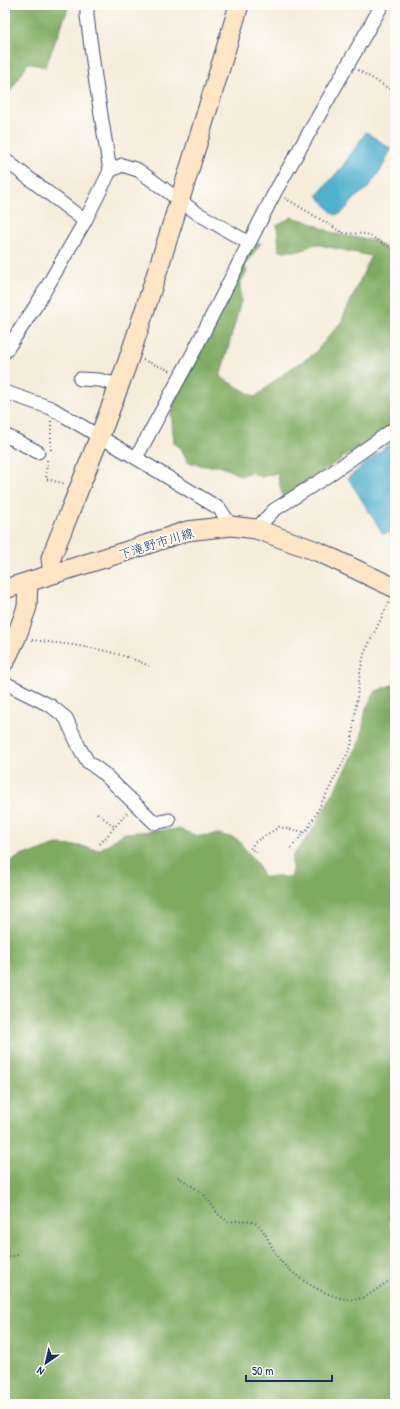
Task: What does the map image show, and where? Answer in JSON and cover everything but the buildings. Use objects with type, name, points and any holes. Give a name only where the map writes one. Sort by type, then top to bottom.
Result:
[{"type":"street","points":[[5,352],[37,304],[85,221],[110,171],[95,77],[87,16],[87,5]]},
{"type":"street","points":[[53,574],[51,558],[100,438],[130,355],[181,200],[239,5]]},
{"type":"street","points":[[136,458],[181,375],[275,192],[382,5]]},
{"type":"street","points":[[5,160],[85,221]]},
{"type":"street","points":[[110,171],[122,165],[138,170],[197,213],[249,243]]},
{"type":"street","points":[[80,378],[99,380],[119,385]]},
{"type":"street","points":[[5,392],[50,408],[136,458],[220,509],[231,526]]},
{"type":"street","points":[[256,528],[274,510],[326,477],[395,428]]},
{"type":"street","points":[[5,435],[45,453]]},
{"type":"street","name":"下滝野市川線","points":[[5,589],[187,531],[231,526],[256,528],[319,552],[393,592]]},
{"type":"street","points":[[5,661],[16,638],[27,607],[28,582]]},
{"type":"street","points":[[5,683],[51,706],[66,718],[80,749],[88,762],[103,773],[155,824],[169,820]]},
{"type":"path","points":[[348,65],[395,92]]},
{"type":"path","points":[[275,192],[343,233],[367,234],[395,249]]},
{"type":"path","points":[[130,355],[181,375]]},
{"type":"path","points":[[50,408],[45,453],[46,479],[80,487]]},
{"type":"path","points":[[291,848],[309,827],[351,747],[360,673],[364,654],[393,592]]},
{"type":"path","points":[[16,638],[93,648],[131,657],[149,666]]},
{"type":"path","points":[[100,844],[135,804]]},
{"type":"path","points":[[97,812],[115,827]]},
{"type":"path","points":[[256,852],[250,849],[255,842],[279,827],[305,832]]},
{"type":"path","points":[[178,1177],[204,1194],[218,1214],[228,1222],[248,1220],[259,1225],[279,1259],[298,1277],[330,1296],[346,1300],[358,1299],[395,1279]]},
{"type":"path","points":[[5,1258],[19,1256]]},
{"type":"green space","points":[[5,5],[68,5],[68,9],[45,67],[28,63],[5,100]]},
{"type":"green space","points":[[292,217],[309,222],[335,234],[376,241],[389,250],[395,251],[395,422],[283,498],[277,473],[261,477],[251,472],[241,476],[220,466],[205,466],[188,462],[181,448],[174,443],[171,411],[185,375],[252,243],[261,243],[245,266],[247,272],[240,283],[241,301],[220,377],[255,397],[286,372],[314,354],[341,322],[371,256],[315,244],[300,251],[279,251],[277,225]]},
{"type":"green space","points":[[395,684],[395,1200],[389,1224],[395,1239],[395,1404],[5,1404],[5,1257],[10,1256],[8,1236],[5,1232],[5,866],[23,854],[35,853],[56,845],[80,846],[99,850],[125,833],[179,829],[198,836],[218,834],[237,839],[256,862],[264,877],[292,877],[292,857],[313,829],[347,768],[361,738],[366,708],[376,691]]},
{"type":"water","points":[[366,132],[391,149],[381,170],[367,189],[357,196],[342,213],[335,215],[318,197],[318,194],[342,167]]},
{"type":"water","points":[[395,439],[395,531],[383,534],[348,478]]}]
